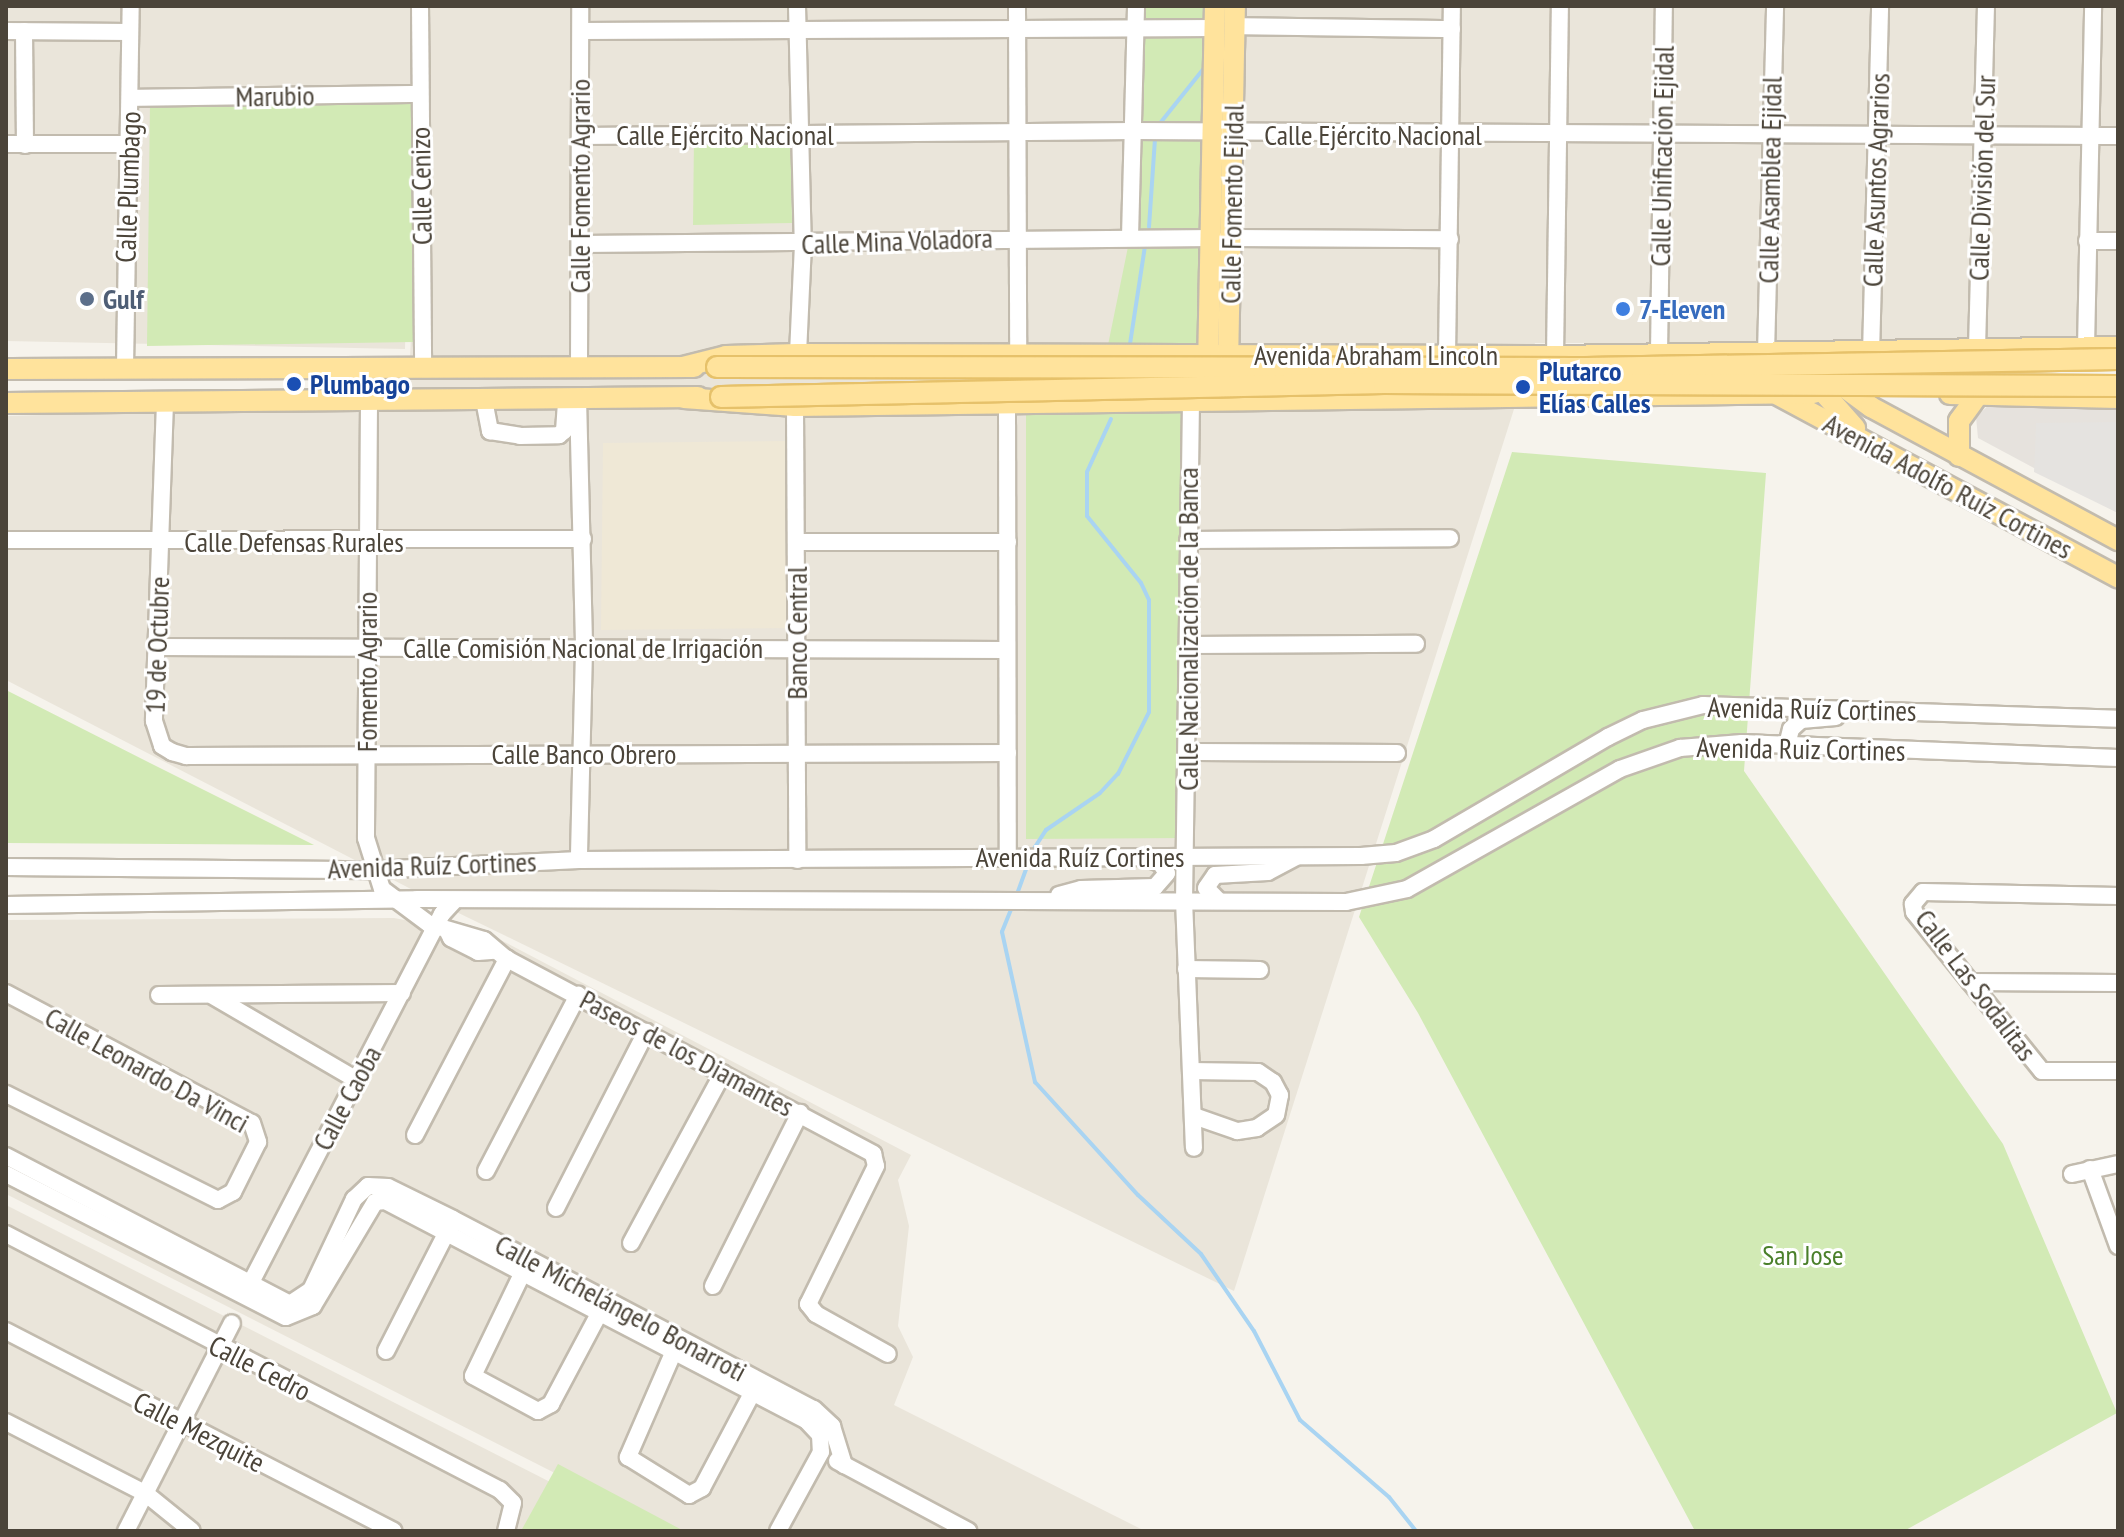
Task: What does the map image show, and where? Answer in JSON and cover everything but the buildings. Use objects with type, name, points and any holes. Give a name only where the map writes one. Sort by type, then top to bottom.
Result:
[{"type":"main road","name":"Calle Fomento Ejidal","points":[[1209,401],[1219,355],[1228,20],[1215,6]]},
{"type":"main road","name":"Avenida Abraham Lincoln","points":[[683,367],[726,356],[798,354],[1018,352],[1167,356],[1555,356],[1766,353],[1815,356],[2118,347]]},
{"type":"main road","points":[[1943,351],[1930,370],[1946,394]]},
{"type":"main road","points":[[1871,354],[1884,394],[1912,430]]},
{"type":"main road","points":[[1165,403],[1180,376],[1167,356]]},
{"type":"main road","points":[[1815,356],[1824,393],[1875,448]]},
{"type":"main road","name":"Avenida Adolfo Ruíz Cortines","points":[[1815,356],[1851,394],[1959,456],[2118,540]]},
{"type":"main road","points":[[6,369],[579,365],[1586,368],[2118,359]]},
{"type":"main road","name":"Avenida Abraham Lincoln","points":[[6,403],[684,398],[1384,383],[2118,386]]},
{"type":"main road","name":"Avenida Abraham Lincoln","points":[[684,398],[795,406],[1824,393],[2118,398]]},
{"type":"main road","name":"Avenida Adolfo Ruíz Cortines","points":[[1778,395],[2118,577]]},
{"type":"main road","points":[[1959,456],[1959,421],[1978,395]]},
{"type":"street","name":"Calle Plumbago","points":[[125,368],[131,6]]},
{"type":"street","name":"Calle Cenizo","points":[[420,6],[423,366]]},
{"type":"street","name":"Calle Fomento Agrario","points":[[579,365],[580,6]]},
{"type":"street","points":[[797,6],[803,244],[798,354]]},
{"type":"street","points":[[1017,6],[1015,237],[1018,352]]},
{"type":"street","points":[[1130,237],[1136,6]]},
{"type":"street","points":[[1447,356],[1452,6]]},
{"type":"street","points":[[1555,356],[1560,6]]},
{"type":"street","name":"Calle Unificación Ejidal","points":[[1659,354],[1664,6]]},
{"type":"street","name":"Calle Asamblea Ejidal","points":[[1766,353],[1775,6]]},
{"type":"street","name":"Calle Asuntos Agrarios","points":[[1871,354],[1880,6]]},
{"type":"street","name":"Calle División del Sur","points":[[1977,349],[1986,6]]},
{"type":"street","points":[[2086,347],[2093,6]]},
{"type":"street","points":[[581,31],[798,26],[1136,27],[1228,20],[1452,29]]},
{"type":"street","points":[[6,31],[130,32]]},
{"type":"street","points":[[24,31],[25,145]]},
{"type":"street","name":"Marubio","points":[[131,98],[420,94]]},
{"type":"street","name":"Calle Ejército Nacional","points":[[581,136],[1133,131],[1450,136],[2118,136]]},
{"type":"street","points":[[6,144],[131,144]]},
{"type":"street","name":"Calle Mina Voladora","points":[[581,244],[803,244],[1015,237],[1450,239]]},
{"type":"street","points":[[2087,241],[2118,241]]},
{"type":"street","points":[[484,400],[490,431],[520,436],[559,435],[564,431],[572,398]]},
{"type":"street","points":[[572,398],[583,539],[579,860]]},
{"type":"street","name":"Calle Nacionalización de la Banca","points":[[1194,1148],[1184,900],[1190,645],[1188,540],[1209,401]]},
{"type":"street","name":"19 de Octubre","points":[[162,746],[154,721],[165,402]]},
{"type":"street","name":"Fomento Agrario","points":[[369,402],[367,847],[373,870],[394,901]]},
{"type":"street","points":[[1007,405],[1008,857]]},
{"type":"street","name":"Banco Central","points":[[795,406],[797,860]]},
{"type":"street","points":[[1188,540],[1450,538]]},
{"type":"street","name":"Calle Defensas Rurales","points":[[6,540],[159,543],[583,539]]},
{"type":"street","points":[[797,542],[1008,542]]},
{"type":"street","points":[[1190,645],[1416,644]]},
{"type":"street","name":"Calle Comisión Nacional de Irrigación","points":[[158,647],[1007,650]]},
{"type":"street","name":"Avenida Ruíz Cortines","points":[[6,867],[373,870],[579,860],[1396,853],[1434,839],[1608,737],[1674,711],[1738,703],[2118,719]]},
{"type":"street","points":[[1787,745],[1791,729],[1812,717],[1944,721],[1973,713]]},
{"type":"street","name":"Avenida Ruiz Cortines","points":[[1329,903],[1407,889],[1648,757],[1714,744],[2118,758]]},
{"type":"street","name":"Calle Banco Obrero","points":[[162,746],[186,756],[1008,753]]},
{"type":"street","points":[[1188,752],[1397,753]]},
{"type":"street","points":[[1219,901],[1206,888],[1215,875],[1268,872],[1298,856]]},
{"type":"street","points":[[1042,900],[1081,889],[1161,884],[1165,867],[1144,857]]},
{"type":"street","name":"Calle Las Sodalitas","points":[[2118,896],[1923,892],[1916,897],[1914,912],[2042,1071],[2118,1071]]},
{"type":"street","name":"Avenida Ruíz Cortines","points":[[6,905],[455,900],[1184,900],[1329,903]]},
{"type":"street","name":"Calle Caoba","points":[[243,1298],[402,993],[455,900]]},
{"type":"street","name":"Paseos de los Diamantes","points":[[394,901],[441,928],[468,933],[501,955],[800,1113],[876,1159],[808,1304],[816,1314],[888,1354]]},
{"type":"street","points":[[415,1135],[501,955]]},
{"type":"street","points":[[1186,969],[1260,970]]},
{"type":"street","points":[[1970,982],[2118,983]]},
{"type":"street","name":"Calle Leonardo Da Vinci","points":[[6,993],[252,1123],[258,1142],[233,1192],[218,1200],[6,1094]]},
{"type":"street","points":[[159,995],[402,993]]},
{"type":"street","points":[[210,994],[357,1080]]},
{"type":"street","points":[[486,1171],[578,995]]},
{"type":"street","points":[[556,1208],[646,1032]]},
{"type":"street","points":[[1191,1071],[1258,1072],[1273,1082],[1280,1095],[1276,1115],[1257,1128],[1237,1131],[1194,1116]]},
{"type":"street","points":[[631,1243],[723,1073]]},
{"type":"street","points":[[713,1286],[800,1113]]},
{"type":"street","points":[[6,1156],[251,1282],[298,1310]]},
{"type":"street","points":[[2072,1174],[2118,1164]]},
{"type":"street","points":[[2090,1169],[2118,1246]]},
{"type":"street","points":[[6,1174],[243,1298],[286,1317],[298,1310],[320,1297],[375,1202],[368,1186],[354,1199],[311,1290],[298,1310]]},
{"type":"street","name":"Calle Michelángelo Bonarroti","points":[[368,1186],[388,1187],[522,1274],[603,1307],[674,1351],[824,1416],[844,1465]]},
{"type":"street","name":"Calle Michelángelo Bonarroti","points":[[375,1202],[385,1201],[450,1226],[755,1387],[806,1420],[820,1435],[821,1452]]},
{"type":"street","points":[[386,1351],[450,1226]]},
{"type":"street","name":"Calle Cedro","points":[[6,1234],[500,1490],[513,1503],[506,1531]]},
{"type":"street","points":[[522,1274],[473,1376],[538,1411],[547,1409],[603,1307]]},
{"type":"street","points":[[126,1531],[232,1323]]},
{"type":"street","name":"Calle Mezquite","points":[[6,1331],[393,1531]]},
{"type":"street","points":[[674,1351],[628,1457],[689,1495],[702,1488],[755,1387]]},
{"type":"street","points":[[6,1422],[145,1493],[192,1531]]},
{"type":"street","points":[[778,1531],[821,1452],[968,1531]]},
{"type":"shaded area","points":[[6,6],[412,6],[405,349],[6,341]]},
{"type":"shaded area","points":[[425,6],[2118,6],[2118,343],[1535,343],[1234,1291],[438,903],[6,680],[6,416],[408,405]]},
{"type":"shaded area","points":[[2118,400],[2118,513],[1978,438],[1976,417],[1993,401]]},
{"type":"shaded area","points":[[2118,422],[2118,513],[2034,472],[2036,423]]},
{"type":"shaded area","points":[[791,441],[790,628],[601,630],[603,443]]},
{"type":"shaded area","points":[[394,918],[495,937],[911,1155],[898,1180],[909,1226],[898,1326],[913,1357],[894,1405],[1145,1531],[669,1531],[6,1194],[6,920]]},
{"type":"shaded area","points":[[6,1205],[556,1485],[539,1531],[6,1531]]},
{"type":"green space","points":[[1136,6],[1215,6],[1209,355],[1108,345],[1130,237]]},
{"type":"green space","points":[[150,103],[414,103],[414,342],[147,346]]},
{"type":"green space","points":[[694,137],[791,141],[792,223],[693,225]]},
{"type":"green space","points":[[1186,404],[1186,838],[1026,839],[1026,409]]},
{"type":"green space","name":"San Jose","points":[[1512,452],[1766,473],[1744,771],[2003,1144],[2117,1413],[1904,1531],[1695,1531],[1418,1013],[1359,917]]},
{"type":"green space","points":[[6,690],[150,763],[314,845],[6,843]]},
{"type":"green space","points":[[558,1464],[684,1531],[521,1531]]},
{"type":"waterway","points":[[1161,122],[1205,67]]},
{"type":"waterway","points":[[1149,227],[1155,139]]},
{"type":"waterway","points":[[1130,344],[1145,246]]},
{"type":"waterway","points":[[1033,850],[1046,830],[1100,793],[1118,774],[1149,712],[1149,600],[1141,583],[1087,516],[1087,472],[1111,419]]},
{"type":"waterway","points":[[1017,894],[1028,863]]},
{"type":"waterway","points":[[1012,907],[1002,932],[1035,1082],[1138,1195],[1201,1254],[1254,1331],[1300,1420],[1389,1497],[1416,1531]]},
{"type":"place","name":"Gulf","points":[[87,299]]},
{"type":"place","name":"7-Eleven","points":[[1623,309]]},
{"type":"place","name":"Plumbago","points":[[294,384]]},
{"type":"place","name":"Plutarco Elías Calles","points":[[1523,387]]}]
